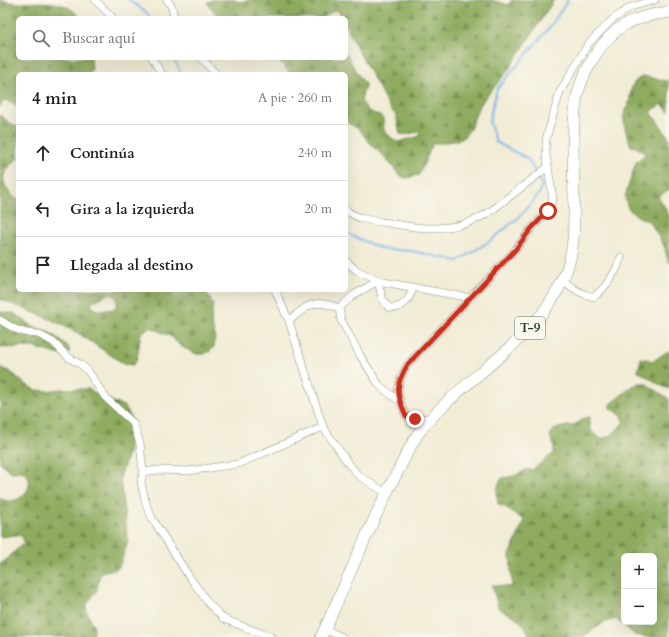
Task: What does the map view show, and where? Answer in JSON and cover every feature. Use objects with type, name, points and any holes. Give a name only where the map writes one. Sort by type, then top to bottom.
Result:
[{"type":"highway","name":"T-9","points":[[323,633],[386,493],[419,432],[447,402],[526,333],[558,292],[572,255],[574,221],[573,160],[576,101],[587,68],[602,43],[623,24],[648,15],[669,12]]},
{"type":"street","points":[[95,0],[111,16]]},
{"type":"street","points":[[167,0],[172,7],[174,16]]},
{"type":"street","points":[[432,418],[415,419],[406,416],[400,402],[398,389],[400,377],[408,364],[515,250],[531,229],[548,211],[553,199],[545,169],[546,139],[560,92],[588,44],[613,19],[630,7],[644,1],[655,0]]},
{"type":"street","points":[[153,60],[161,72]]},
{"type":"street","points":[[203,60],[214,72]]},
{"type":"street","points":[[348,212],[362,218],[398,225],[422,228],[444,228],[479,218],[497,207],[545,169]]},
{"type":"street","points":[[563,280],[576,291],[594,297],[605,288],[615,272],[621,257]]},
{"type":"street","points":[[348,264],[356,270],[378,281],[471,298]]},
{"type":"street","points":[[378,281],[382,298],[389,308],[396,309],[404,304],[411,296],[413,288]]},
{"type":"street","points":[[339,308],[355,294],[378,281]]},
{"type":"street","points":[[276,292],[289,322],[323,428],[358,475],[386,493]]},
{"type":"street","points":[[289,322],[303,308],[316,303],[327,303],[339,308]]},
{"type":"street","points":[[339,308],[341,320],[360,355],[379,385],[400,402]]},
{"type":"street","points":[[0,320],[16,329],[27,333],[38,334],[53,342],[68,357],[88,371],[105,397],[133,424],[140,443],[143,472],[141,482],[146,504],[152,518],[188,575],[209,604],[224,619],[271,637]]},
{"type":"street","points":[[143,472],[158,470],[188,471],[238,464],[323,428]]},
{"type":"street","points":[[323,633],[342,637]]},
{"type":"green space","points":[[0,0],[19,3],[55,3],[75,12],[78,16],[16,16],[16,60],[91,60],[92,69],[90,72],[16,72],[16,106],[6,100],[3,101],[0,107]]},
{"type":"green space","points":[[212,0],[234,0],[239,2],[252,0],[492,0],[508,5],[512,0],[554,0],[507,72],[484,99],[477,111],[470,129],[462,139],[443,143],[433,143],[419,175],[406,178],[400,176],[385,157],[367,140],[359,129],[348,123],[348,72],[288,72],[280,62],[269,60],[348,60],[348,57],[365,84],[361,101],[368,111],[381,116],[383,119],[384,131],[398,142],[420,136],[420,133],[400,134],[396,115],[389,108],[348,30],[348,16],[342,16],[338,11],[335,10],[325,16],[218,16],[207,3]]},
{"type":"green space","points":[[643,76],[660,80],[669,80],[669,112],[661,104],[651,112],[669,138],[669,190],[658,196],[669,215],[669,263],[664,246],[650,222],[637,216],[628,208],[625,197],[636,162],[646,154],[636,147],[631,146],[624,122],[624,114],[629,103],[633,84]]},
{"type":"green space","points":[[0,115],[16,126],[16,160],[5,173],[4,180],[7,188],[16,199],[16,292],[206,292],[213,304],[211,323],[215,335],[214,347],[204,354],[197,354],[180,346],[172,337],[150,327],[141,333],[137,359],[133,365],[124,364],[78,333],[52,320],[0,299]],"holes":[[[108,294],[112,294],[117,298],[117,304],[114,309],[100,311],[91,305],[92,302]]]},
{"type":"green space","points":[[0,312],[14,313],[35,328],[48,331],[68,346],[70,352],[65,356],[32,347],[0,348]]},
{"type":"green space","points":[[669,351],[669,389],[638,371],[641,358],[653,361]]},
{"type":"green space","points":[[0,367],[11,372],[35,390],[48,391],[60,389],[89,389],[105,399],[124,406],[128,411],[132,422],[128,454],[120,478],[128,542],[119,567],[114,570],[102,572],[99,577],[97,590],[87,604],[86,610],[94,627],[93,637],[0,637],[0,564],[24,542],[22,536],[15,535],[0,537],[0,498],[6,501],[19,499],[27,490],[29,478],[25,472],[18,471],[12,473],[0,462]]},
{"type":"green space","points":[[639,383],[645,383],[669,399],[669,637],[648,637],[635,635],[623,625],[657,625],[657,553],[621,553],[621,623],[616,619],[605,622],[584,636],[530,636],[524,625],[514,616],[498,607],[492,585],[512,587],[510,555],[524,520],[498,504],[497,494],[499,484],[502,478],[514,476],[526,470],[532,470],[553,454],[554,447],[550,435],[556,429],[573,425],[585,418],[590,417],[590,429],[593,433],[600,438],[609,437],[624,421],[622,415],[610,408],[610,404]]},
{"type":"waterway","points":[[129,0],[147,13],[149,16]]},
{"type":"waterway","points":[[348,232],[350,235],[382,249],[411,251],[458,261],[490,241],[518,218],[539,194],[542,185],[528,159],[496,142],[489,121],[497,89],[550,27],[568,0]]},
{"type":"waterway","points":[[174,60],[181,72]]},
{"type":"route","points":[[415,419],[406,416],[400,402],[398,389],[400,377],[408,364],[515,250],[531,229],[548,211]]}]
